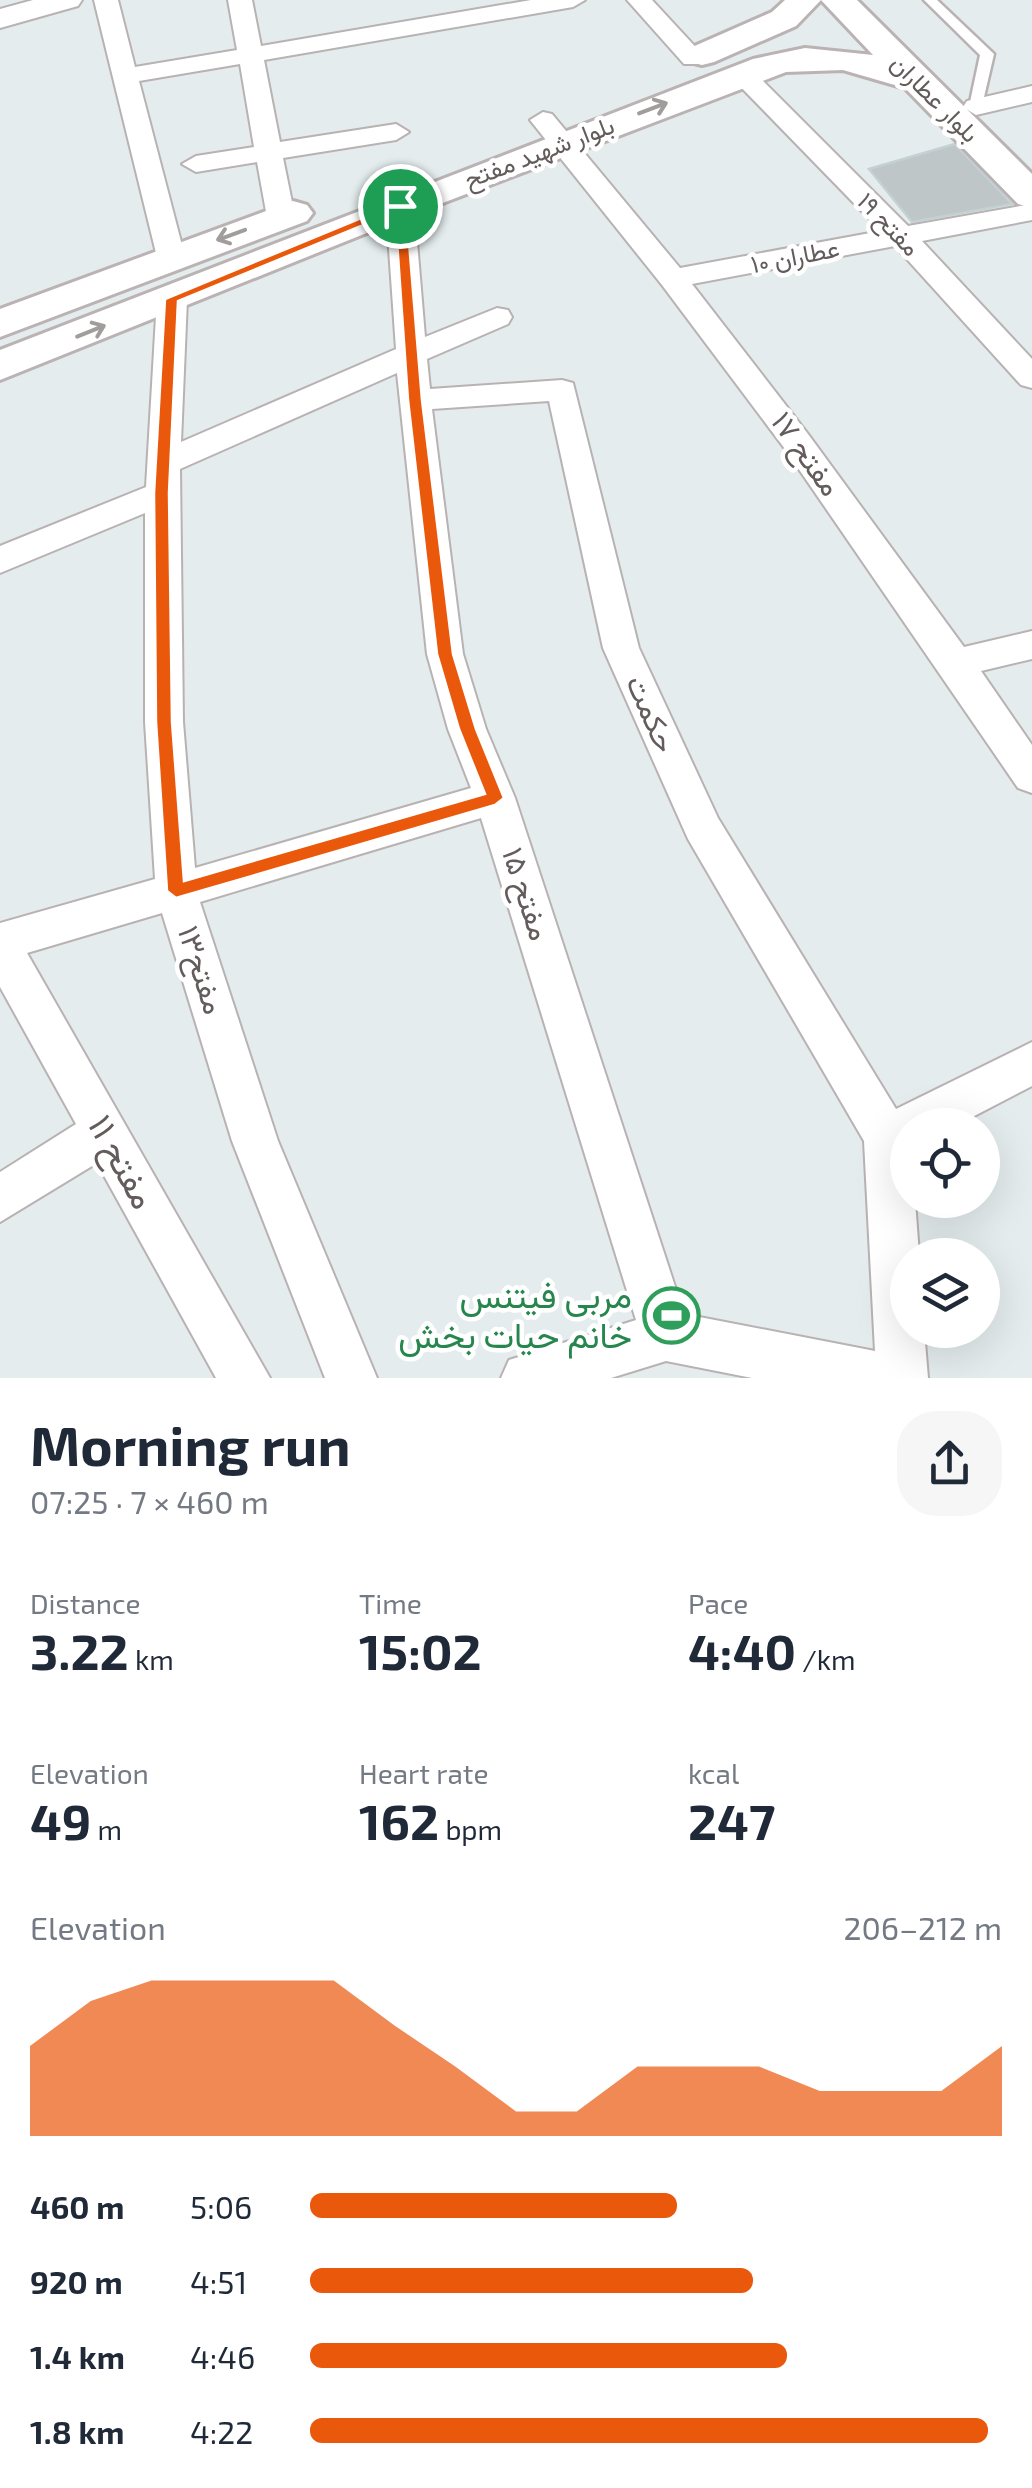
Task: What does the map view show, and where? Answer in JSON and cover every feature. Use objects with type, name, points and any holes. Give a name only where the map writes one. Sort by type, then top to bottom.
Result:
[{"type":"main road","name":"بلوار شهید مفتح","points":[[0,366],[400,206],[694,58],[784,20],[804,0]]},
{"type":"main road","name":"بلوار عطاران","points":[[838,0],[1032,196]]},
{"type":"main road","name":"بلوار عطاران","points":[[866,0],[1032,158]]},
{"type":"main road","name":"بلوار شهید مفتح","points":[[0,324],[281,217],[792,58],[852,58],[919,80]]},
{"type":"street","points":[[0,20],[67,0]]},
{"type":"street","points":[[106,0],[171,257]]},
{"type":"street","points":[[240,0],[281,217]]},
{"type":"street","points":[[126,76],[573,0]]},
{"type":"street","points":[[639,0],[694,58]]},
{"type":"street","name":"مفتح ۱۹","points":[[742,74],[901,236],[1032,378]]},
{"type":"street","points":[[976,107],[1032,94]]},
{"type":"street","name":"مفتح ۱۷","points":[[552,131],[676,278],[956,663],[1032,777]]},
{"type":"street","points":[[196,164],[396,132]]},
{"type":"street","name":"مفتح ۱۵","points":[[400,206],[415,400],[445,654],[467,729],[495,798],[666,1336]]},
{"type":"street","name":"عطاران ۱۰","points":[[676,278],[1032,212]]},
{"type":"street","name":"مفتح۱۳","points":[[172,299],[163,478],[164,722],[176,891],[255,1141],[351,1378]]},
{"type":"street","points":[[0,560],[412,353],[497,317]]},
{"type":"street","name":"حکمت","points":[[415,400],[562,390],[622,648],[702,827],[890,1113]]},
{"type":"street","points":[[956,663],[1032,645]]},
{"type":"street","points":[[0,944],[495,798]]},
{"type":"street","name":"مفتح ۱۱","points":[[0,944],[244,1378]]},
{"type":"street","points":[[944,1108],[1032,1063]]},
{"type":"street","points":[[0,1199],[104,1132]]},
{"type":"street","points":[[901,1218],[902,1378]]},
{"type":"street","points":[[527,1378],[666,1336],[884,1378]]},
{"type":"lane","points":[[930,0],[986,54],[976,107]]},
{"type":"building","points":[[955,144],[1012,204],[912,222],[869,169]]},
{"type":"place","name":"مربی فیتنس خانم حیات بخش","points":[[671,1316]]},
{"type":"route","points":[[400,206],[415,400],[445,654],[467,729],[495,798],[176,891],[164,722],[162,493],[172,299],[400,206]]}]
